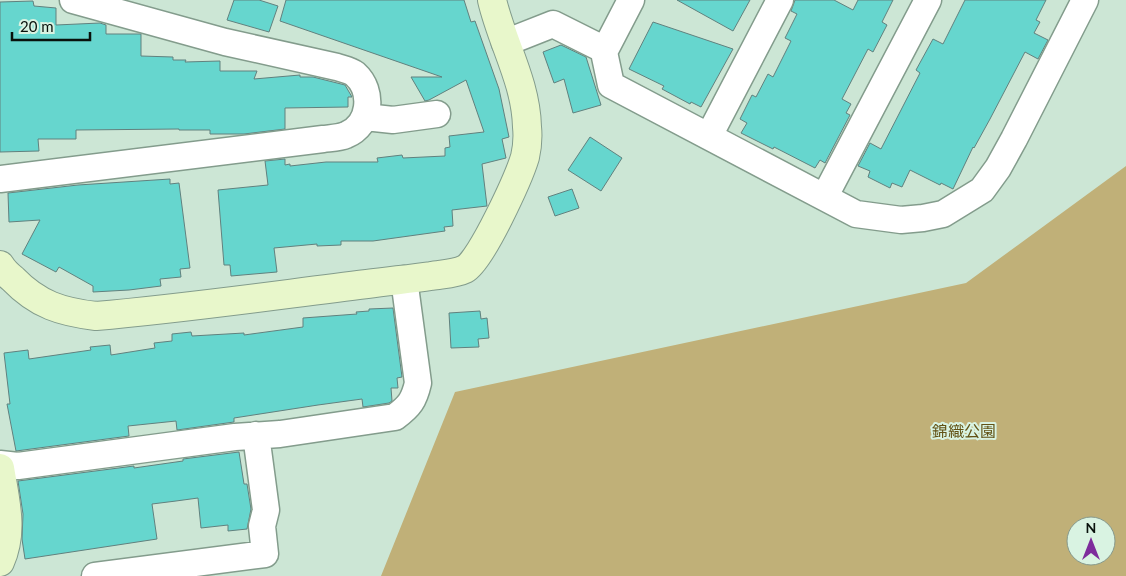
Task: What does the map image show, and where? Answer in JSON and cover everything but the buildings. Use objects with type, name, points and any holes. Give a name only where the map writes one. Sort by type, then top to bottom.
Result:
[{"type":"street","points":[[0,179],[330,138],[346,135],[357,128],[365,118],[368,99],[363,84],[353,73],[337,67],[225,42],[73,0]]},
{"type":"street","points":[[1,270],[22,289],[45,304],[69,313],[96,316],[456,273],[471,265],[517,180],[525,154],[528,128],[524,96],[492,0]]},
{"type":"street","points":[[631,0],[604,52],[611,85],[856,214],[901,220],[943,214],[982,190],[998,168],[1014,139],[1085,0]]},
{"type":"street","points":[[709,136],[780,0]]},
{"type":"street","points":[[825,196],[928,0]]},
{"type":"street","points":[[505,42],[554,24],[605,50]]},
{"type":"street","points":[[365,118],[393,120],[437,114]]},
{"type":"street","points":[[0,562],[7,542],[8,525],[0,466],[18,466],[256,435],[280,434],[395,417],[406,409],[414,398],[418,383],[404,280]]},
{"type":"street","points":[[95,576],[200,569],[265,554],[262,526],[266,510],[256,435]]},
{"type":"green space","name":"錦織公園","points":[[1126,166],[1126,576],[381,576],[455,392],[966,283]]}]
